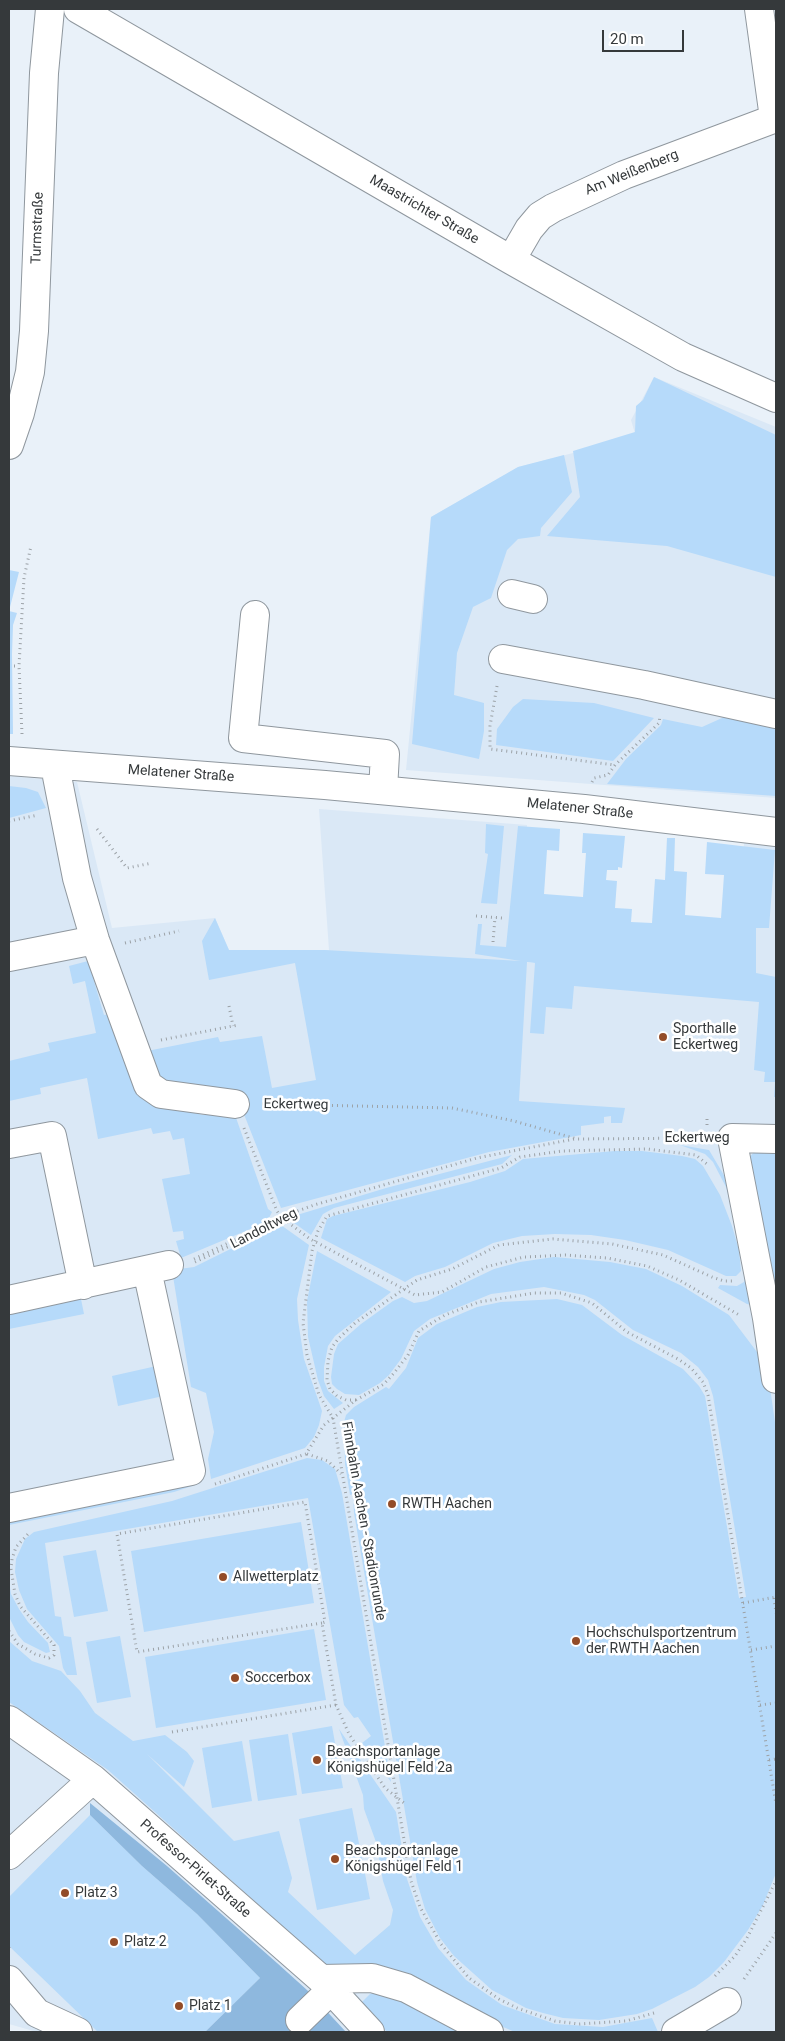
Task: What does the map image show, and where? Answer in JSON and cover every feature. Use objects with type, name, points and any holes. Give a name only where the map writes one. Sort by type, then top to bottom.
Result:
[{"type":"street","name":"Turmstraße","points":[[9,445],[20,413],[30,372],[34,331],[44,73],[50,9]]},
{"type":"street","name":"Maastrichter Straße","points":[[78,9],[510,260],[682,356],[776,398]]},
{"type":"street","points":[[759,9],[775,118]]},
{"type":"street","name":"Am Weißenberg","points":[[510,260],[529,229],[540,216],[553,208],[624,175],[775,118]]},
{"type":"street","points":[[255,615],[243,738],[385,754],[383,790]]},
{"type":"street","points":[[503,659],[659,688],[776,714]]},
{"type":"street","name":"Melatener Straße","points":[[9,761],[383,790],[584,809],[776,832]]},
{"type":"street","points":[[55,766],[77,878],[96,944],[148,1085],[161,1094],[235,1104]]},
{"type":"street","points":[[9,957],[96,944]]},
{"type":"street","points":[[9,1144],[52,1136],[83,1285]]},
{"type":"street","points":[[732,1138],[767,1318],[776,1379]]},
{"type":"street","name":"Eckertweg","points":[[732,1138],[776,1139]]},
{"type":"street","points":[[9,1300],[158,1268],[191,1471],[9,1508]]},
{"type":"street","name":"Professor-Pirlet-Straße","points":[[9,1720],[93,1780],[326,1984],[370,2032]]},
{"type":"street","points":[[9,1855],[93,1780]]},
{"type":"street","points":[[300,2020],[326,1984],[372,1978],[406,1988],[489,2032]]},
{"type":"street","points":[[12,1990],[37,2013],[78,2032]]},
{"type":"street","points":[[676,2032],[727,2002]]},
{"type":"path","points":[[22,723],[19,666],[24,578],[31,546]]},
{"type":"path","points":[[503,659],[490,726],[490,749],[615,765]]},
{"type":"path","points":[[9,666],[19,666]]},
{"type":"path","points":[[584,809],[594,778],[608,775],[615,765],[659,723],[660,719]]},
{"type":"path","points":[[9,821],[43,814]]},
{"type":"path","points":[[96,827],[127,868],[152,863]]},
{"type":"path","points":[[476,916],[502,918]]},
{"type":"path","points":[[493,942],[495,917]]},
{"type":"path","points":[[96,944],[179,931]]},
{"type":"path","points":[[229,1006],[233,1026]]},
{"type":"path","points":[[133,1046],[238,1025]]},
{"type":"path","points":[[235,1104],[276,1211],[281,1217],[315,1241],[404,1290],[415,1294],[442,1292],[486,1267],[524,1257],[565,1254],[608,1258],[647,1266],[679,1280],[743,1317],[770,1346]]},
{"type":"path","name":"Eckertweg","points":[[235,1104],[452,1108],[514,1121],[577,1139],[732,1138]]},
{"type":"path","name":"Landoltweg","points":[[158,1268],[190,1265],[264,1230],[268,1225],[281,1217],[314,1205],[476,1158],[577,1139]]},
{"type":"path","points":[[333,1418],[319,1395],[307,1355],[303,1323],[305,1293],[315,1241],[327,1216],[501,1168],[520,1156],[562,1151],[647,1149],[696,1155],[712,1172]]},
{"type":"path","points":[[356,1400],[346,1400],[337,1396],[330,1388],[327,1371],[332,1347],[339,1338],[355,1323],[417,1280],[452,1269],[499,1246],[553,1239],[591,1241],[650,1252],[681,1262],[724,1282],[736,1281]]},
{"type":"path","name":"Finnbahn Aachen - Stadionrunde","points":[[662,2009],[617,2022],[579,2024],[556,2021],[511,2005],[470,1978],[441,1944],[420,1907],[411,1881],[333,1418],[356,1400],[384,1384],[408,1355],[419,1331],[462,1308],[498,1298],[534,1293],[561,1293],[592,1303],[627,1332],[678,1358],[691,1368],[702,1382],[708,1395],[776,1804]]},
{"type":"path","points":[[306,1454],[328,1461],[336,1466],[343,1476]]},
{"type":"path","points":[[322,1623],[138,1652],[117,1534],[305,1502],[325,1622],[322,1623],[336,1705],[349,1734],[385,1788],[399,1801],[404,1803]]},
{"type":"path","points":[[9,1631],[18,1644],[35,1654],[49,1658],[54,1655],[54,1645],[20,1606],[15,1594],[11,1569],[12,1559],[16,1547],[29,1533]]},
{"type":"path","points":[[743,1603],[775,1597],[776,1613]]},
{"type":"path","points":[[751,1650],[776,1646]]},
{"type":"path","points":[[760,1705],[776,1702]]},
{"type":"path","points":[[172,1732],[336,1705]]},
{"type":"path","points":[[769,1760],[776,1759]]},
{"type":"path","points":[[710,1981],[735,1956],[747,1938],[776,1881]]},
{"type":"path","points":[[727,2002],[776,1933]]},
{"type":"shaded area","points":[[654,377],[776,427],[776,798],[406,770],[431,517],[518,467],[636,437],[631,420]]},
{"type":"shaded area","points":[[654,377],[776,435],[776,577],[667,546],[547,536],[580,497],[573,451],[635,432],[636,406],[643,400]]},
{"type":"shaded area","points":[[564,455],[572,492],[541,528],[540,536],[518,539],[507,550],[491,598],[473,607],[457,653],[454,695],[484,703],[484,731],[479,759],[412,744],[431,517],[518,467]]},
{"type":"shaded area","points":[[9,570],[19,572],[9,611]]},
{"type":"shaded area","points":[[9,611],[17,613],[13,625],[12,654],[13,734],[9,734]]},
{"type":"shaded area","points":[[523,699],[594,703],[654,718],[613,761],[496,745],[497,729],[513,707]]},
{"type":"shaded area","points":[[731,714],[776,724],[776,796],[607,784],[626,759],[661,725],[663,719],[702,727]]},
{"type":"shaded area","name":"RWTH Aachen","points":[[9,776],[77,782],[112,928],[215,918],[229,950],[329,950],[319,809],[527,825],[525,962],[737,984],[744,843],[776,847],[776,2032],[37,2032],[9,2024]]},
{"type":"shaded area","points":[[9,786],[38,792],[46,808],[9,818]]},
{"type":"shaded area","points":[[486,824],[504,826],[497,904],[481,903],[488,854],[485,853]]},
{"type":"shaded area","points":[[518,826],[560,829],[559,851],[547,850],[544,894],[583,897],[586,853],[582,853],[583,833],[625,836],[622,868],[618,867],[618,870],[607,870],[606,880],[617,881],[615,908],[632,909],[631,922],[652,923],[655,879],[665,880],[667,838],[675,838],[674,871],[687,872],[685,915],[721,918],[724,875],[705,874],[707,842],[775,850],[769,928],[756,928],[756,973],[776,977],[776,1097],[774,1097],[775,1082],[764,1082],[765,1072],[754,1070],[759,1002],[574,986],[572,1009],[546,1007],[544,1034],[530,1033],[535,963],[527,962],[519,1101],[625,1108],[622,1123],[611,1123],[611,1116],[604,1117],[604,1123],[581,1126],[581,1135],[489,1152],[281,1208],[234,1089],[157,1083],[147,1051],[218,1037],[220,1042],[262,1036],[272,1088],[316,1080],[295,963],[209,980],[202,941],[215,918],[229,950],[325,950],[521,961],[475,954],[478,924],[482,924],[480,945],[506,947]]},
{"type":"shaded area","points":[[88,961],[104,1015],[110,1014],[153,1104],[203,1115],[234,1112],[268,1209],[272,1212],[267,1222],[181,1258],[176,1241],[184,1239],[183,1231],[173,1232],[162,1179],[190,1174],[184,1138],[173,1140],[170,1131],[153,1134],[151,1128],[98,1139],[87,1078],[40,1088],[41,1094],[9,1101],[9,1061],[50,1051],[48,1043],[96,1033],[85,981],[73,984],[69,966]]},
{"type":"shaded area","points":[[680,1145],[709,1150],[725,1177],[742,1223],[760,1307],[747,1304],[718,1288],[720,1285],[737,1286],[744,1282],[749,1266],[746,1252],[726,1187],[713,1162],[705,1154]]},
{"type":"shaded area","points":[[772,1148],[776,1149],[776,1310],[748,1159],[754,1152],[771,1154]]},
{"type":"shaded area","points":[[615,1151],[642,1151],[682,1156],[695,1159],[703,1166],[720,1195],[732,1226],[739,1250],[741,1271],[736,1276],[726,1276],[668,1250],[625,1240],[591,1235],[555,1234],[522,1236],[493,1243],[445,1267],[415,1276],[405,1282],[321,1238],[327,1219],[333,1216],[470,1182],[505,1171],[523,1159]]},
{"type":"shaded area","points":[[512,1155],[502,1164],[334,1208],[323,1214],[311,1235],[287,1218],[386,1188]]},
{"type":"shaded area","points":[[278,1223],[309,1245],[297,1299],[298,1320],[304,1359],[322,1411],[319,1425],[314,1437],[305,1448],[211,1479],[208,1459],[214,1432],[206,1393],[191,1387],[172,1270],[194,1267],[265,1232]]},
{"type":"shaded area","points":[[317,1251],[391,1292],[335,1336],[328,1346],[324,1367],[324,1381],[328,1391],[343,1403],[334,1409],[324,1396],[318,1380],[308,1337],[307,1301]]},
{"type":"shaded area","name":"Hochschulsportzentrum der RWTH Aachen","points":[[554,1257],[610,1262],[646,1269],[682,1286],[729,1315],[760,1356],[768,1374],[776,1429],[776,1873],[763,1905],[748,1930],[724,1962],[709,1977],[695,1987],[652,2009],[637,2014],[599,2020],[563,2018],[543,2013],[526,2008],[492,1990],[454,1956],[440,1938],[425,1909],[417,1882],[354,1513],[353,1494],[350,1495],[345,1464],[344,1422],[346,1415],[354,1407],[386,1387],[389,1389],[406,1368],[418,1338],[437,1324],[477,1307],[501,1302],[557,1299],[582,1305],[622,1335],[683,1369],[699,1386],[705,1396],[739,1598],[746,1597],[713,1396],[708,1380],[698,1367],[681,1353],[633,1330],[595,1300],[584,1295],[544,1287],[491,1294],[430,1319],[414,1331],[401,1359],[389,1375],[380,1383],[359,1395],[345,1394],[337,1389],[332,1384],[331,1377],[334,1354],[338,1344],[361,1324],[393,1301],[402,1297],[414,1303],[427,1301],[494,1269],[520,1262]]},
{"type":"shaded area","points":[[81,1299],[84,1314],[9,1329],[9,1314]]},
{"type":"shaded area","points":[[161,1365],[168,1395],[118,1406],[112,1376]]},
{"type":"shaded area","points":[[307,1458],[322,1460],[335,1469],[342,1493],[391,1782],[362,1743],[371,1736],[358,1717],[354,1718],[344,1705],[308,1498],[45,1543],[55,1616],[61,1617],[64,1636],[71,1637],[77,1675],[67,1675],[63,1668],[59,1646],[27,1609],[19,1590],[15,1572],[16,1559],[25,1539],[34,1532],[172,1501]]},
{"type":"shaded area","points":[[195,1485],[174,1492],[9,1525],[9,1518]]},
{"type":"shaded area","name":"Allwetterplatz","points":[[301,1522],[314,1603],[144,1632],[131,1551]]},
{"type":"shaded area","points":[[96,1550],[108,1611],[74,1617],[63,1556]]},
{"type":"shaded area","points":[[9,1581],[11,1594],[19,1609],[28,1622],[48,1643],[50,1652],[46,1653],[24,1642],[18,1635],[9,1617]]},
{"type":"shaded area","points":[[314,1629],[326,1700],[156,1728],[145,1657]]},
{"type":"shaded area","points":[[120,1636],[131,1697],[97,1703],[86,1642]]},
{"type":"shaded area","points":[[9,1641],[32,1661],[61,1671],[80,1691],[95,1713],[133,1741],[165,1735],[187,1752],[194,1761],[184,1787],[147,1754],[234,1841],[279,1831],[292,1878],[288,1892],[355,1955],[390,1925],[393,1910],[383,1881],[376,1842],[364,1809],[363,1795],[339,1729],[396,1812],[407,1879],[420,1917],[438,1948],[466,1980],[502,2005],[555,2024],[603,2027],[652,2018],[658,2032],[515,2032],[359,1966],[326,1965],[108,1770],[9,1702]]},
{"type":"shaded area","name":"Beachsportanlage Königshügel Feld 2a","points":[[332,1726],[343,1788],[302,1794],[292,1733]]},
{"type":"shaded area","points":[[288,1734],[297,1795],[258,1801],[249,1740]]},
{"type":"shaded area","points":[[242,1741],[252,1801],[212,1808],[202,1748]]},
{"type":"shaded area","points":[[90,1803],[167,1866],[277,1963],[307,1990],[346,2032],[205,2032],[260,1978],[197,1914],[142,1866],[90,1815]]},
{"type":"shaded area","name":"Beachsportanlage Königshügel Feld 1","points":[[352,1808],[370,1899],[317,1910],[299,1819]]},
{"type":"shaded area","points":[[90,1815],[142,1866],[197,1914],[260,1978],[205,2032],[98,2032],[9,1946],[9,1897]]},
{"type":"shaded area","points":[[383,1991],[467,2032],[387,2032],[362,2002],[370,1994]]},
{"type":"place","name":"Sporthalle Eckertweg","points":[[663,1037]]},
{"type":"place","name":"RWTH Aachen","points":[[392,1504]]},
{"type":"place","name":"Allwetterplatz","points":[[223,1577]]},
{"type":"place","name":"Hochschulsportzentrum der RWTH Aachen","points":[[576,1641]]},
{"type":"place","name":"Soccerbox","points":[[235,1678]]},
{"type":"place","name":"Beachsportanlage Königshügel Feld 2a","points":[[317,1760]]},
{"type":"place","name":"Beachsportanlage Königshügel Feld 1","points":[[335,1859]]},
{"type":"place","name":"Platz 3","points":[[65,1893]]},
{"type":"place","name":"Platz 2","points":[[114,1942]]},
{"type":"place","name":"Platz 1","points":[[179,2006]]}]
